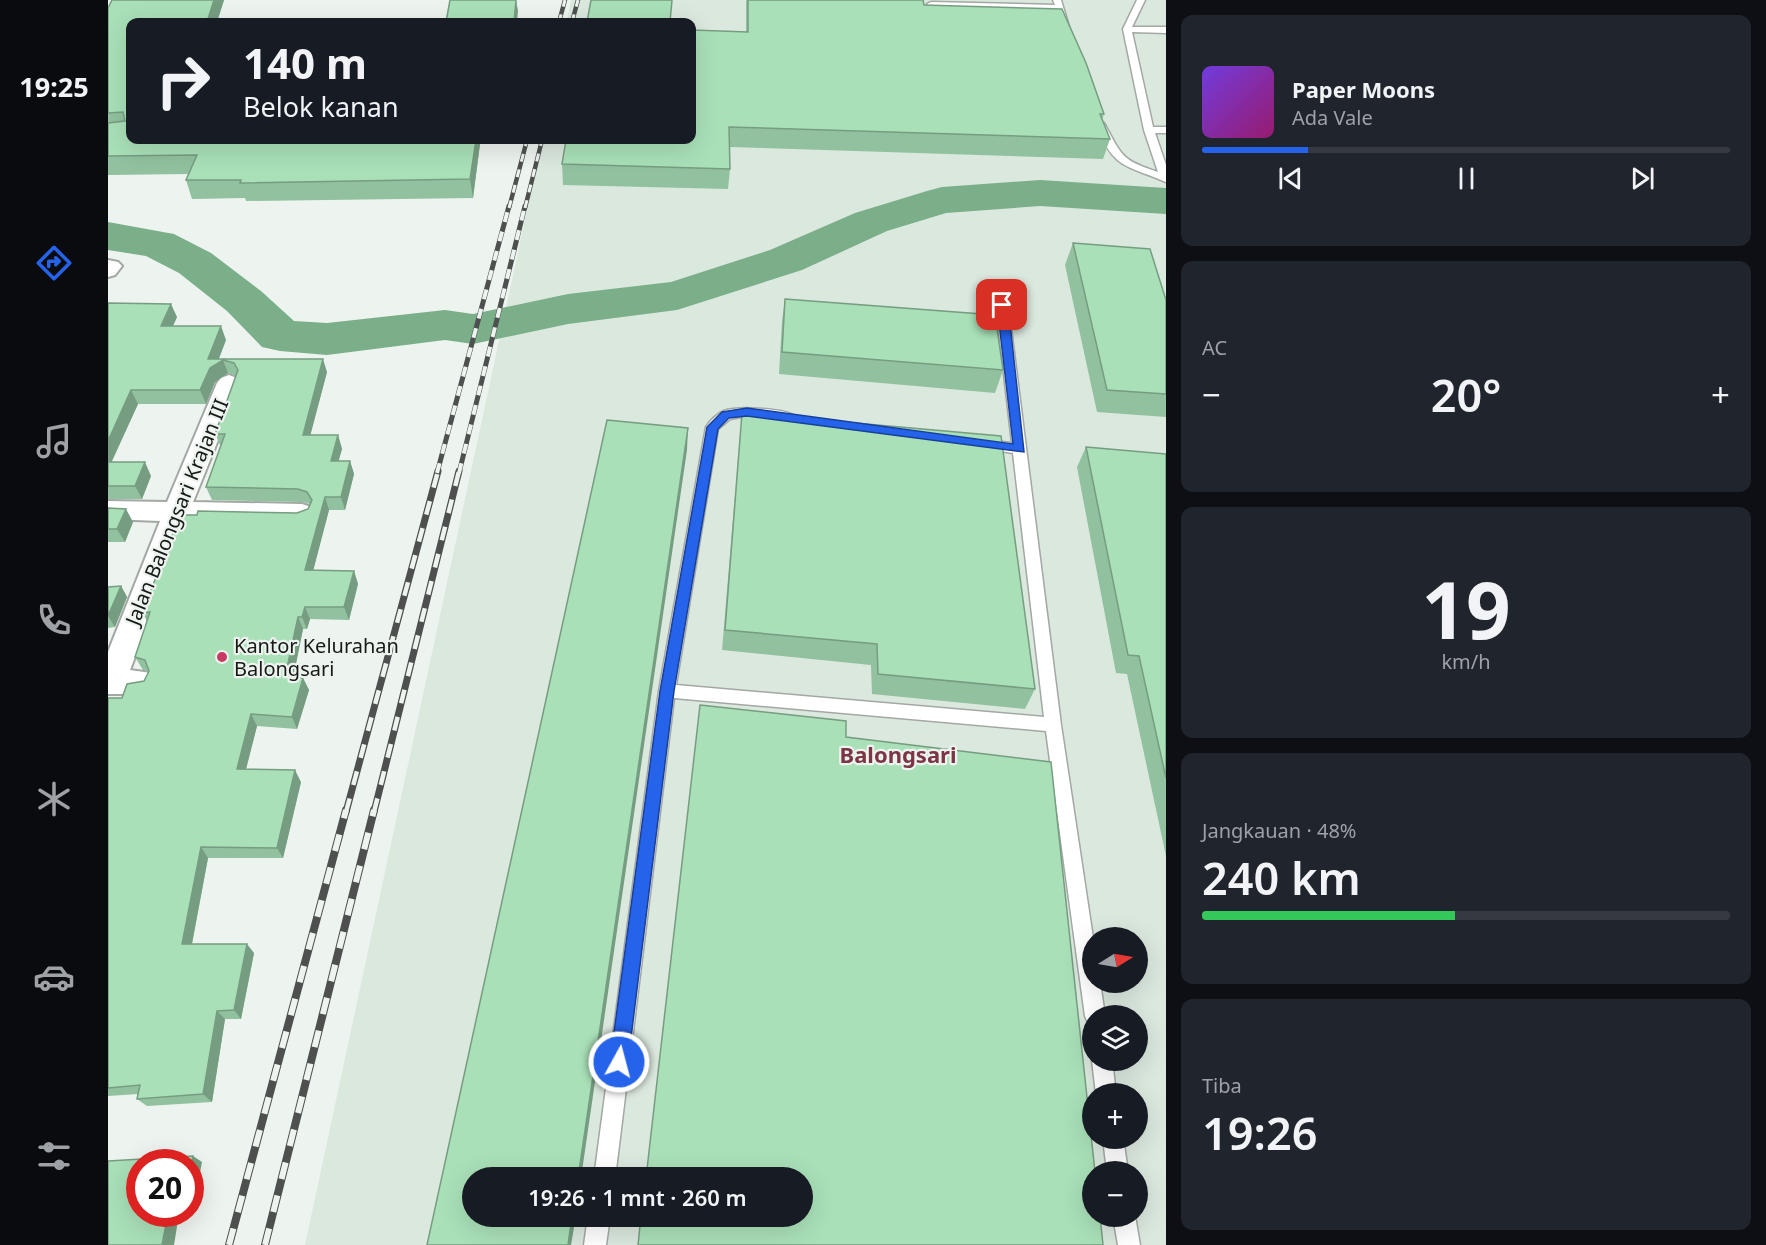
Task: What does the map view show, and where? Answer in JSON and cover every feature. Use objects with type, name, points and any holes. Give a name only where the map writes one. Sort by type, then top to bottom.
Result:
[{"type":"street","name":"Jalan Balongsari Krajan III","points":[[120,682],[206,434],[229,383]]},
{"type":"street","points":[[108,510],[179,509],[302,513]]},
{"type":"lane","points":[[1141,0],[1127,29],[1149,130],[1166,178]]},
{"type":"lane","points":[[931,4],[1058,4],[1071,40]]},
{"type":"lane","points":[[1127,29],[1166,30]]},
{"type":"lane","points":[[1098,116],[1109,148],[1116,158],[1166,178]]},
{"type":"lane","points":[[1149,130],[1166,130]]},
{"type":"lane","points":[[1002,305],[1053,725],[1093,1005]]},
{"type":"lane","points":[[605,1167],[667,691],[712,427],[726,415],[747,412],[806,420]]},
{"type":"lane","points":[[972,442],[1020,449]]},
{"type":"lane","points":[[667,691],[1053,725]]},
{"type":"lane","points":[[595,1245],[597,1227]]},
{"type":"lane","points":[[1126,1227],[1128,1245]]},
{"type":"shaded area","points":[[571,0],[1166,0],[1166,1245],[305,1245],[541,144],[696,144],[696,18],[568,18]]},
{"type":"building","points":[[112,0],[214,0],[208,18],[126,18],[126,144],[475,144],[470,179],[240,183],[241,180],[186,180],[197,155],[108,156],[108,123],[125,121],[123,112],[108,113],[108,8]]},
{"type":"building","points":[[450,0],[516,0],[514,18],[447,18]]},
{"type":"building","points":[[591,0],[672,0],[670,18],[588,18]]},
{"type":"building","points":[[748,0],[923,0],[924,5],[1062,9],[1086,63],[1104,114],[1100,114],[1110,139],[729,127],[730,169],[562,164],[565,144],[696,144],[696,30],[748,32]]},
{"type":"building","points":[[1073,243],[1150,249],[1166,300],[1166,394],[1107,390]]},
{"type":"building","points":[[785,299],[995,315],[1003,370],[782,352]]},
{"type":"building","points":[[108,303],[171,304],[161,326],[221,326],[208,359],[323,359],[303,435],[338,435],[331,461],[350,461],[341,497],[325,497],[305,570],[354,571],[344,607],[305,607],[302,617],[298,617],[285,677],[303,678],[292,717],[251,714],[237,769],[295,770],[277,848],[201,847],[182,944],[247,944],[234,1010],[217,1011],[203,1094],[137,1099],[140,1085],[108,1088],[108,698],[122,698],[127,684],[144,681],[149,671],[145,660],[135,657],[150,612],[142,613],[180,515],[197,515],[198,511],[297,513],[308,509],[312,500],[307,492],[298,489],[206,487],[225,434],[215,434],[238,370],[234,363],[223,360],[210,368],[200,390],[131,390],[108,441]]},
{"type":"building","points":[[742,413],[1001,436],[1035,689],[878,674],[877,644],[725,630]]},
{"type":"building","points":[[607,420],[688,428],[580,1167],[462,1167],[462,1227],[570,1227],[568,1245],[427,1245]]},
{"type":"building","points":[[1086,447],[1166,454],[1166,778],[1139,656],[1128,655]]},
{"type":"building","points":[[108,462],[145,462],[135,486],[108,486]]},
{"type":"building","points":[[108,508],[126,509],[117,529],[108,529]]},
{"type":"building","points":[[121,586],[108,616],[108,587]]},
{"type":"building","points":[[700,705],[846,721],[846,737],[1051,762],[1082,1051],[1082,1071],[1084,1071],[1085,1083],[1082,1083],[1082,1149],[1093,1149],[1094,1161],[1082,1161],[1082,1227],[1101,1227],[1103,1245],[638,1245],[640,1227],[813,1227],[813,1167],[647,1167]]},
{"type":"building","points":[[126,1160],[126,1227],[165,1227],[162,1245],[108,1245],[108,1161]]},
{"type":"waterway","points":[[108,236],[158,244],[195,263],[244,301],[280,336],[327,339],[445,325],[473,329],[568,309],[677,296],[786,260],[871,222],[942,200],[1040,193],[1166,201]]},
{"type":"railway","points":[[560,18],[565,0]]},
{"type":"railway","points":[[573,18],[578,0]]},
{"type":"railway","points":[[509,208],[526,144]]},
{"type":"railway","points":[[525,208],[541,144]]},
{"type":"railway","points":[[437,473],[509,206]]},
{"type":"railway","points":[[459,473],[525,206]]},
{"type":"railway","points":[[346,812],[438,471]]},
{"type":"railway","points":[[374,812],[459,471]]},
{"type":"railway","points":[[229,1245],[346,810]]},
{"type":"railway","points":[[265,1245],[374,810]]},
{"type":"place","name":"Kantor Kelurahan Balongsari","points":[[222,657]]},
{"type":"district","name":"Balongsari","points":[[898,755]]},
{"type":"route","points":[[619,1062],[667,691],[712,427],[726,415],[747,412],[1020,449],[1002,305]]}]
